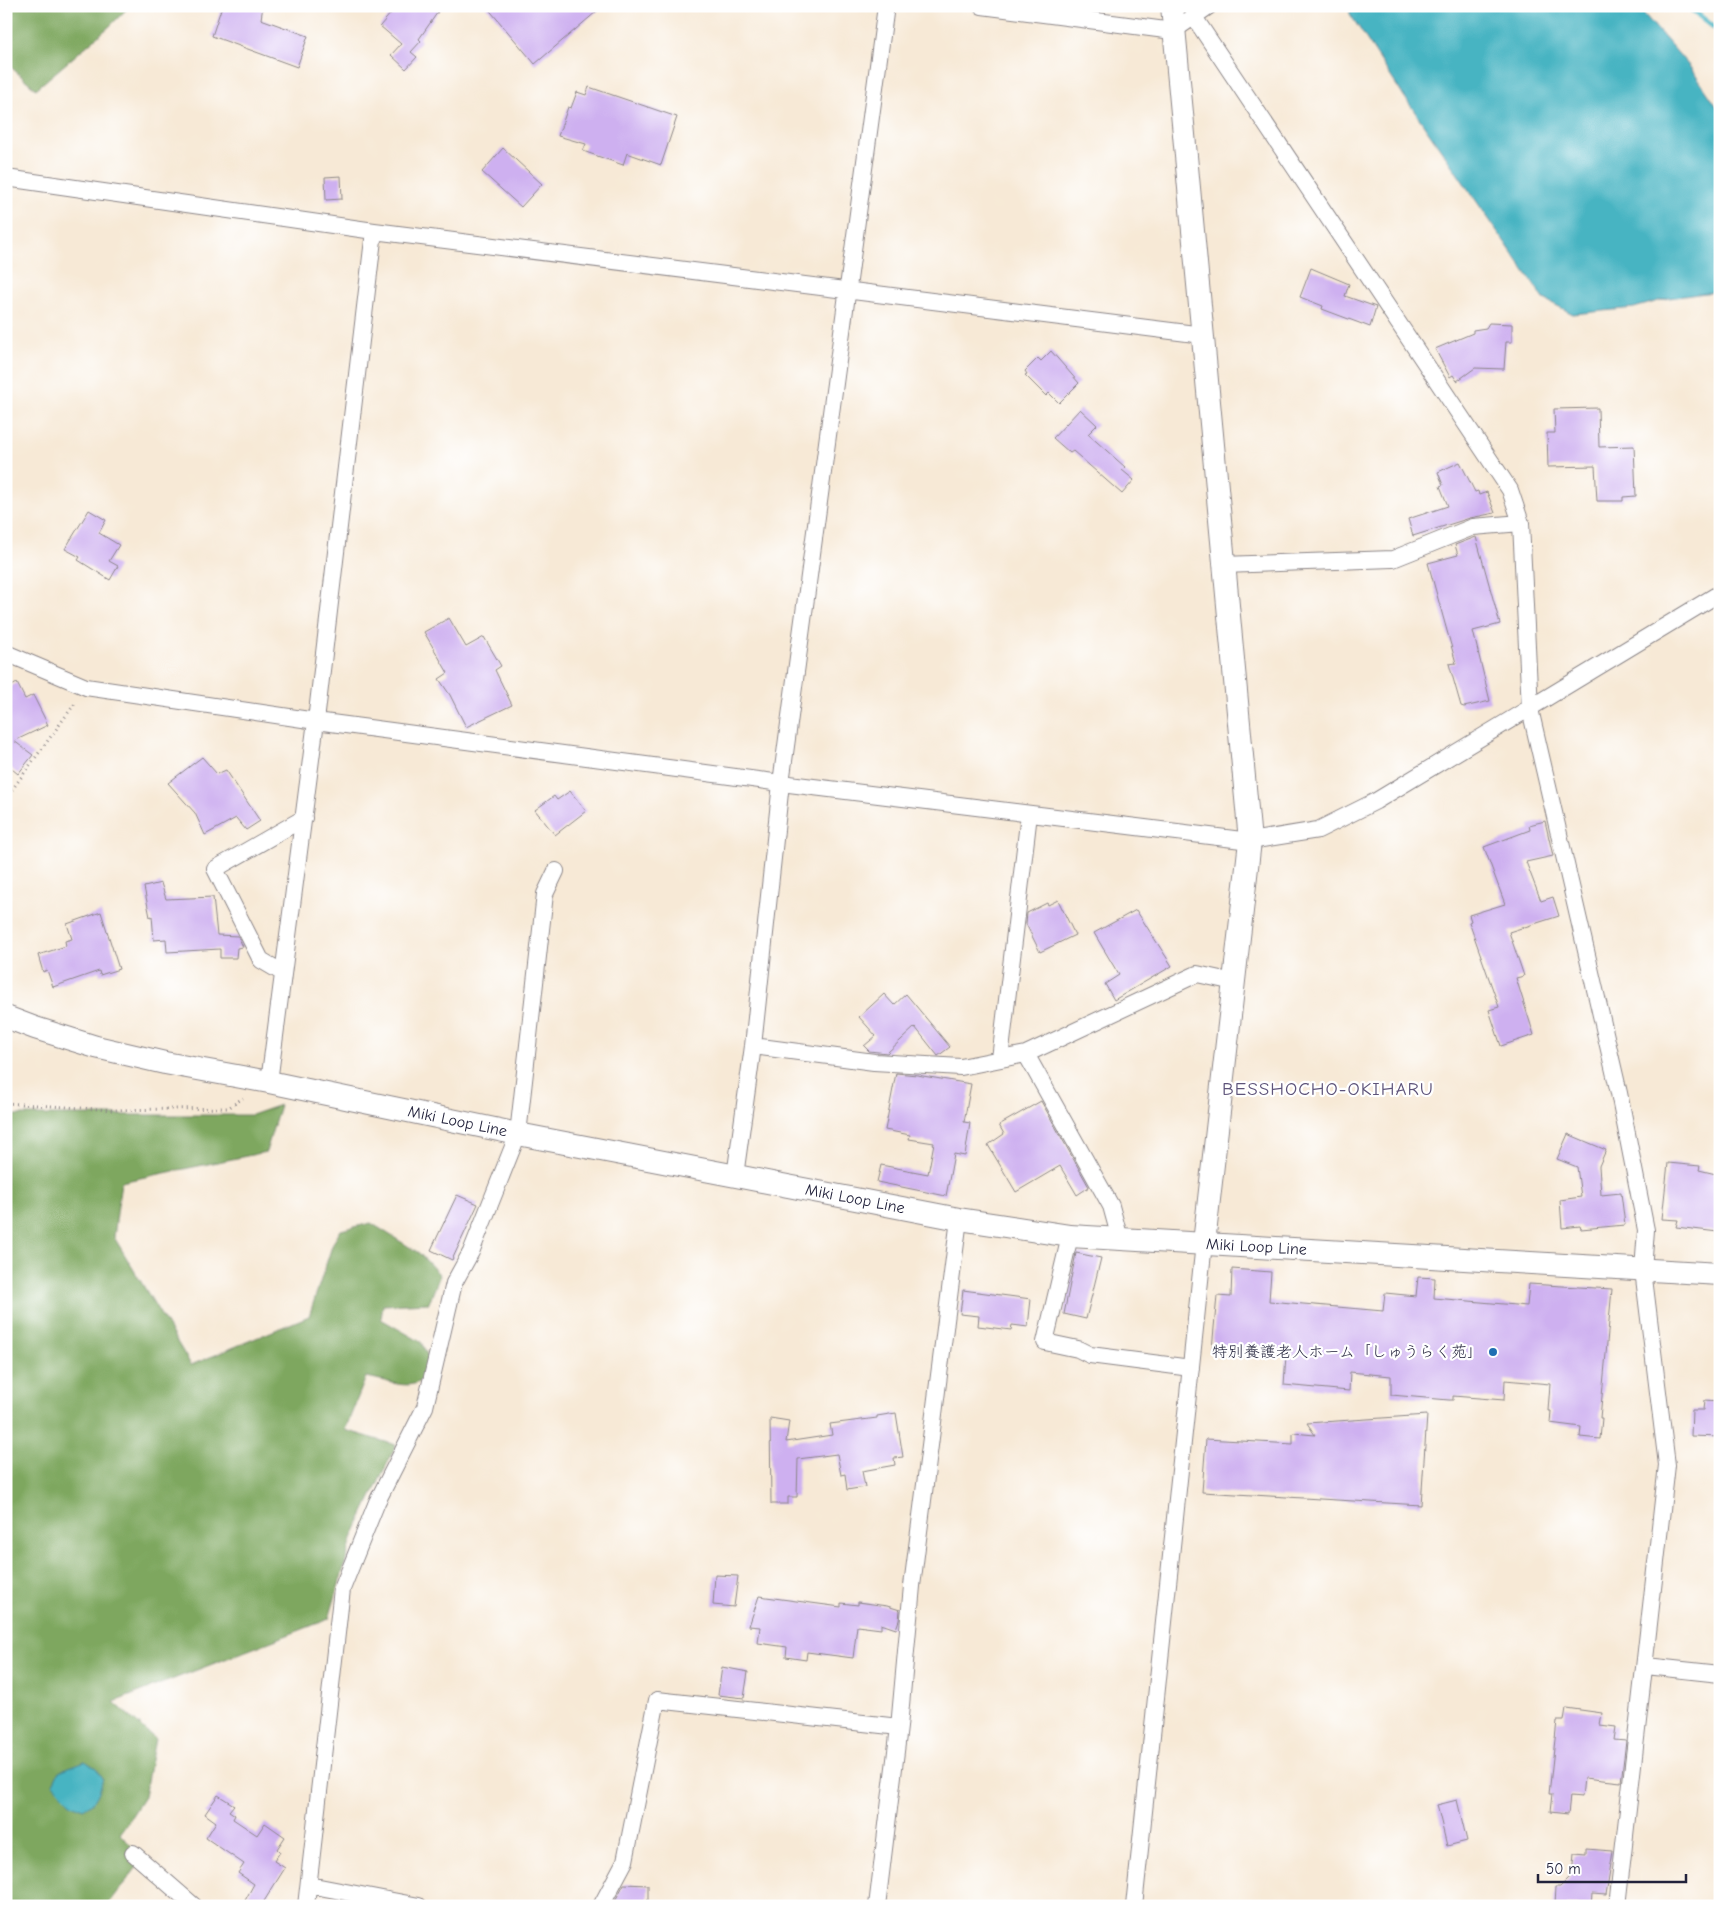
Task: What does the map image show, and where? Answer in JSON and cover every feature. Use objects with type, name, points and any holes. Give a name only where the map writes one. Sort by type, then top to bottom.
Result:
[{"type":"main road","points":[[1172,6],[1250,842],[1204,1243]]},
{"type":"main road","name":"Miki Loop Line","points":[[6,1017],[96,1047],[165,1063],[269,1082],[518,1134],[959,1219],[1070,1236],[1720,1274]]},
{"type":"street","points":[[735,1176],[753,1046],[781,783],[886,6]]},
{"type":"street","points":[[982,6],[1173,31],[1209,6]]},
{"type":"street","points":[[1194,17],[1510,490],[1520,523],[1530,709],[1619,1093],[1646,1230],[1643,1270],[1667,1465],[1646,1666],[1617,1906]]},
{"type":"street","points":[[6,178],[374,231],[1202,335]]},
{"type":"street","points":[[269,1082],[316,721],[374,231]]},
{"type":"street","points":[[1224,565],[1393,559],[1473,527],[1520,523]]},
{"type":"street","points":[[6,653],[86,687],[316,721],[781,783],[1250,842],[1318,830],[1376,801],[1720,593]]},
{"type":"street","points":[[1000,1059],[1029,814]]},
{"type":"street","points":[[283,973],[261,960],[215,869],[304,818]]},
{"type":"street","points":[[306,1906],[342,1589],[376,1502],[425,1408],[454,1283],[471,1252],[518,1134],[545,894],[556,871]]},
{"type":"street","points":[[753,1046],[874,1062],[961,1067],[1026,1054],[1197,974],[1234,982]]},
{"type":"street","points":[[1026,1054],[1111,1206],[1120,1239]]},
{"type":"street","points":[[877,1906],[912,1586],[959,1219]]},
{"type":"street","points":[[1070,1236],[1045,1342],[1078,1349],[1090,1355],[1191,1368]]},
{"type":"street","points":[[1134,1906],[1204,1243]]},
{"type":"street","points":[[1646,1666],[1720,1674]]},
{"type":"street","points":[[601,1906],[625,1861],[657,1700],[898,1727]]},
{"type":"street","points":[[133,1853],[194,1906]]},
{"type":"street","points":[[309,1885],[419,1906]]},
{"type":"path","points":[[1713,6],[1720,13]]},
{"type":"path","points":[[6,798],[86,687]]},
{"type":"path","points":[[6,1103],[111,1110],[228,1108],[269,1082]]},
{"type":"green space","points":[[6,6],[130,6],[110,26],[36,89],[6,63]]},
{"type":"green space","points":[[280,1105],[266,1152],[121,1182],[114,1237],[191,1365],[309,1316],[333,1243],[341,1230],[371,1223],[419,1253],[440,1275],[429,1303],[383,1305],[381,1319],[421,1342],[433,1367],[420,1382],[412,1384],[395,1384],[366,1377],[345,1430],[396,1445],[353,1536],[329,1619],[114,1702],[155,1739],[144,1797],[120,1834],[144,1858],[107,1906],[6,1906],[6,1115],[251,1115]]},
{"type":"water","points":[[1350,6],[1637,6],[1690,67],[1720,111],[1720,291],[1669,298],[1634,308],[1573,314],[1544,299],[1397,86],[1350,14]]},
{"type":"water","points":[[85,1761],[96,1768],[103,1778],[97,1796],[83,1809],[70,1803],[53,1783],[59,1771]]},
{"type":"building","points":[[222,6],[263,6],[261,19],[308,36],[297,67],[212,36]]},
{"type":"building","points":[[397,6],[442,6],[419,39],[421,41],[411,52],[417,57],[406,69],[391,55],[401,44],[380,26]]},
{"type":"building","points":[[486,6],[603,6],[535,64]]},
{"type":"building","points":[[589,87],[677,117],[661,165],[627,153],[623,165],[583,151],[586,144],[558,136],[568,107],[571,108],[577,92],[586,95]]},
{"type":"building","points":[[503,148],[542,184],[521,207],[482,172]]},
{"type":"building","points":[[341,176],[342,199],[326,200],[325,177]]},
{"type":"building","points":[[1311,268],[1349,284],[1345,296],[1376,307],[1370,327],[1322,309],[1323,306],[1300,297]]},
{"type":"building","points":[[1489,323],[1512,324],[1512,342],[1506,342],[1504,369],[1475,368],[1457,381],[1453,375],[1450,377],[1435,349],[1473,333],[1473,330],[1486,328]]},
{"type":"building","points":[[1051,351],[1079,383],[1059,403],[1049,393],[1046,396],[1025,375],[1027,374],[1025,371],[1038,358],[1041,361]]},
{"type":"building","points":[[1598,408],[1599,447],[1634,446],[1636,496],[1623,497],[1623,501],[1597,501],[1595,466],[1548,467],[1547,433],[1555,433],[1554,409]]},
{"type":"building","points":[[1080,409],[1097,425],[1088,434],[1125,467],[1122,470],[1134,480],[1122,494],[1073,451],[1070,453],[1053,438]]},
{"type":"building","points":[[1460,462],[1475,492],[1478,491],[1479,495],[1487,492],[1495,513],[1470,518],[1413,536],[1408,519],[1448,506],[1440,486],[1443,485],[1438,472]]},
{"type":"building","points":[[89,510],[106,520],[99,533],[119,545],[109,561],[118,566],[110,580],[78,560],[80,557],[65,549]]},
{"type":"building","points":[[1476,537],[1500,624],[1473,631],[1490,701],[1464,707],[1461,706],[1449,664],[1456,663],[1428,563],[1458,555],[1455,545]]},
{"type":"building","points":[[449,618],[466,647],[484,637],[501,666],[495,670],[512,705],[466,727],[450,695],[439,679],[448,673],[424,632]]},
{"type":"building","points":[[17,683],[25,699],[33,695],[48,725],[14,741],[33,755],[18,774],[6,764],[6,689]]},
{"type":"building","points":[[202,757],[217,774],[226,770],[260,821],[246,830],[236,818],[205,835],[195,813],[168,783]]},
{"type":"building","points":[[570,791],[586,811],[555,835],[535,810],[554,796],[557,800]]},
{"type":"building","points":[[1545,821],[1553,856],[1526,862],[1541,901],[1553,897],[1559,916],[1509,932],[1524,976],[1516,978],[1534,1035],[1501,1046],[1489,1010],[1499,1007],[1469,922],[1471,921],[1469,915],[1505,904],[1484,847],[1530,830],[1529,825]]},
{"type":"building","points":[[161,883],[166,899],[213,897],[217,935],[238,936],[243,947],[237,948],[236,958],[220,958],[220,949],[167,952],[166,939],[154,940],[152,916],[150,917],[144,887]]},
{"type":"building","points":[[1058,900],[1075,935],[1040,952],[1026,924],[1027,913]]},
{"type":"building","points":[[1136,910],[1172,966],[1114,1000],[1105,984],[1119,975],[1094,933]]},
{"type":"building","points":[[101,912],[119,969],[100,975],[99,971],[53,987],[47,970],[43,972],[38,955],[66,946],[65,941],[72,939],[67,924]]},
{"type":"building","points":[[884,994],[894,1005],[906,994],[950,1047],[938,1056],[915,1027],[887,1053],[869,1051],[864,1046],[876,1036],[859,1017]]},
{"type":"building","points":[[896,1073],[971,1084],[964,1122],[970,1123],[965,1156],[954,1154],[946,1196],[877,1182],[881,1165],[928,1174],[934,1143],[909,1139],[910,1135],[885,1130]]},
{"type":"building","points":[[1041,1101],[1089,1187],[1077,1195],[1060,1166],[1016,1192],[988,1145],[1004,1134],[999,1125]]},
{"type":"building","points":[[1568,1134],[1606,1150],[1599,1166],[1601,1195],[1621,1193],[1625,1225],[1581,1229],[1580,1226],[1562,1228],[1560,1200],[1581,1197],[1577,1167],[1557,1159]]},
{"type":"building","points":[[1668,1163],[1700,1166],[1699,1170],[1720,1175],[1718,1232],[1676,1227],[1678,1220],[1662,1219]]},
{"type":"building","points":[[457,1195],[478,1204],[452,1260],[431,1250]]},
{"type":"building","points":[[1076,1253],[1101,1258],[1086,1319],[1064,1314]]},
{"type":"building","name":"特別養護老人ホーム「しゅうらく苑」","points":[[1232,1269],[1271,1272],[1269,1301],[1383,1311],[1385,1293],[1416,1296],[1418,1277],[1435,1278],[1434,1298],[1527,1306],[1529,1284],[1612,1289],[1600,1418],[1602,1418],[1600,1439],[1580,1437],[1581,1427],[1550,1423],[1551,1411],[1548,1411],[1550,1384],[1505,1380],[1504,1400],[1453,1396],[1453,1400],[1449,1400],[1391,1395],[1391,1376],[1350,1372],[1349,1391],[1284,1385],[1286,1355],[1212,1349],[1217,1296],[1231,1297]]},
{"type":"building","points":[[963,1290],[1031,1299],[1028,1327],[1012,1325],[1011,1330],[978,1326],[979,1316],[960,1314]]},
{"type":"building","points":[[1704,1401],[1720,1402],[1720,1437],[1691,1436],[1692,1410],[1703,1410]]},
{"type":"building","points":[[896,1413],[903,1457],[894,1458],[895,1465],[862,1471],[865,1487],[847,1490],[845,1474],[841,1475],[837,1454],[798,1459],[797,1497],[788,1497],[788,1504],[771,1504],[770,1418],[789,1421],[786,1442],[832,1435],[830,1424],[877,1418],[877,1416]]},
{"type":"building","points":[[1427,1415],[1421,1505],[1202,1492],[1206,1439],[1293,1444],[1293,1433],[1315,1435],[1307,1423]]},
{"type":"building","points":[[715,1575],[738,1576],[734,1607],[713,1605]]},
{"type":"building","points":[[759,1596],[841,1607],[841,1603],[858,1605],[858,1602],[887,1606],[900,1610],[899,1620],[896,1629],[881,1624],[881,1629],[857,1626],[853,1658],[807,1652],[806,1660],[786,1657],[787,1647],[758,1643],[760,1627],[749,1626]]},
{"type":"building","points":[[722,1667],[748,1672],[744,1698],[718,1695]]},
{"type":"building","points":[[1566,1708],[1602,1713],[1600,1725],[1616,1727],[1614,1740],[1626,1741],[1621,1782],[1584,1778],[1582,1797],[1570,1796],[1568,1814],[1550,1812],[1552,1794],[1549,1794],[1557,1721],[1564,1721]]},
{"type":"building","points":[[218,1795],[234,1805],[229,1811],[235,1815],[233,1819],[257,1835],[265,1823],[285,1837],[277,1849],[280,1852],[274,1861],[285,1868],[261,1906],[242,1906],[254,1884],[238,1873],[244,1864],[206,1838],[216,1822],[205,1814]]},
{"type":"building","points":[[1457,1800],[1467,1841],[1447,1846],[1437,1805]]},
{"type":"building","points":[[1586,1849],[1613,1851],[1606,1895],[1592,1894],[1591,1906],[1554,1906],[1555,1887],[1560,1887],[1572,1875],[1574,1854],[1586,1855]]},
{"type":"building","points":[[624,1884],[648,1885],[648,1906],[616,1906],[616,1899]]},
{"type":"waterway","points":[[1687,6],[1720,32]]},
{"type":"place","name":"特別養護老人ホーム「しゅうらく苑」","points":[[1493,1352]]},
{"type":"district","name":"BESSHOCHO-OKIHARU","points":[[1328,1089]]}]
